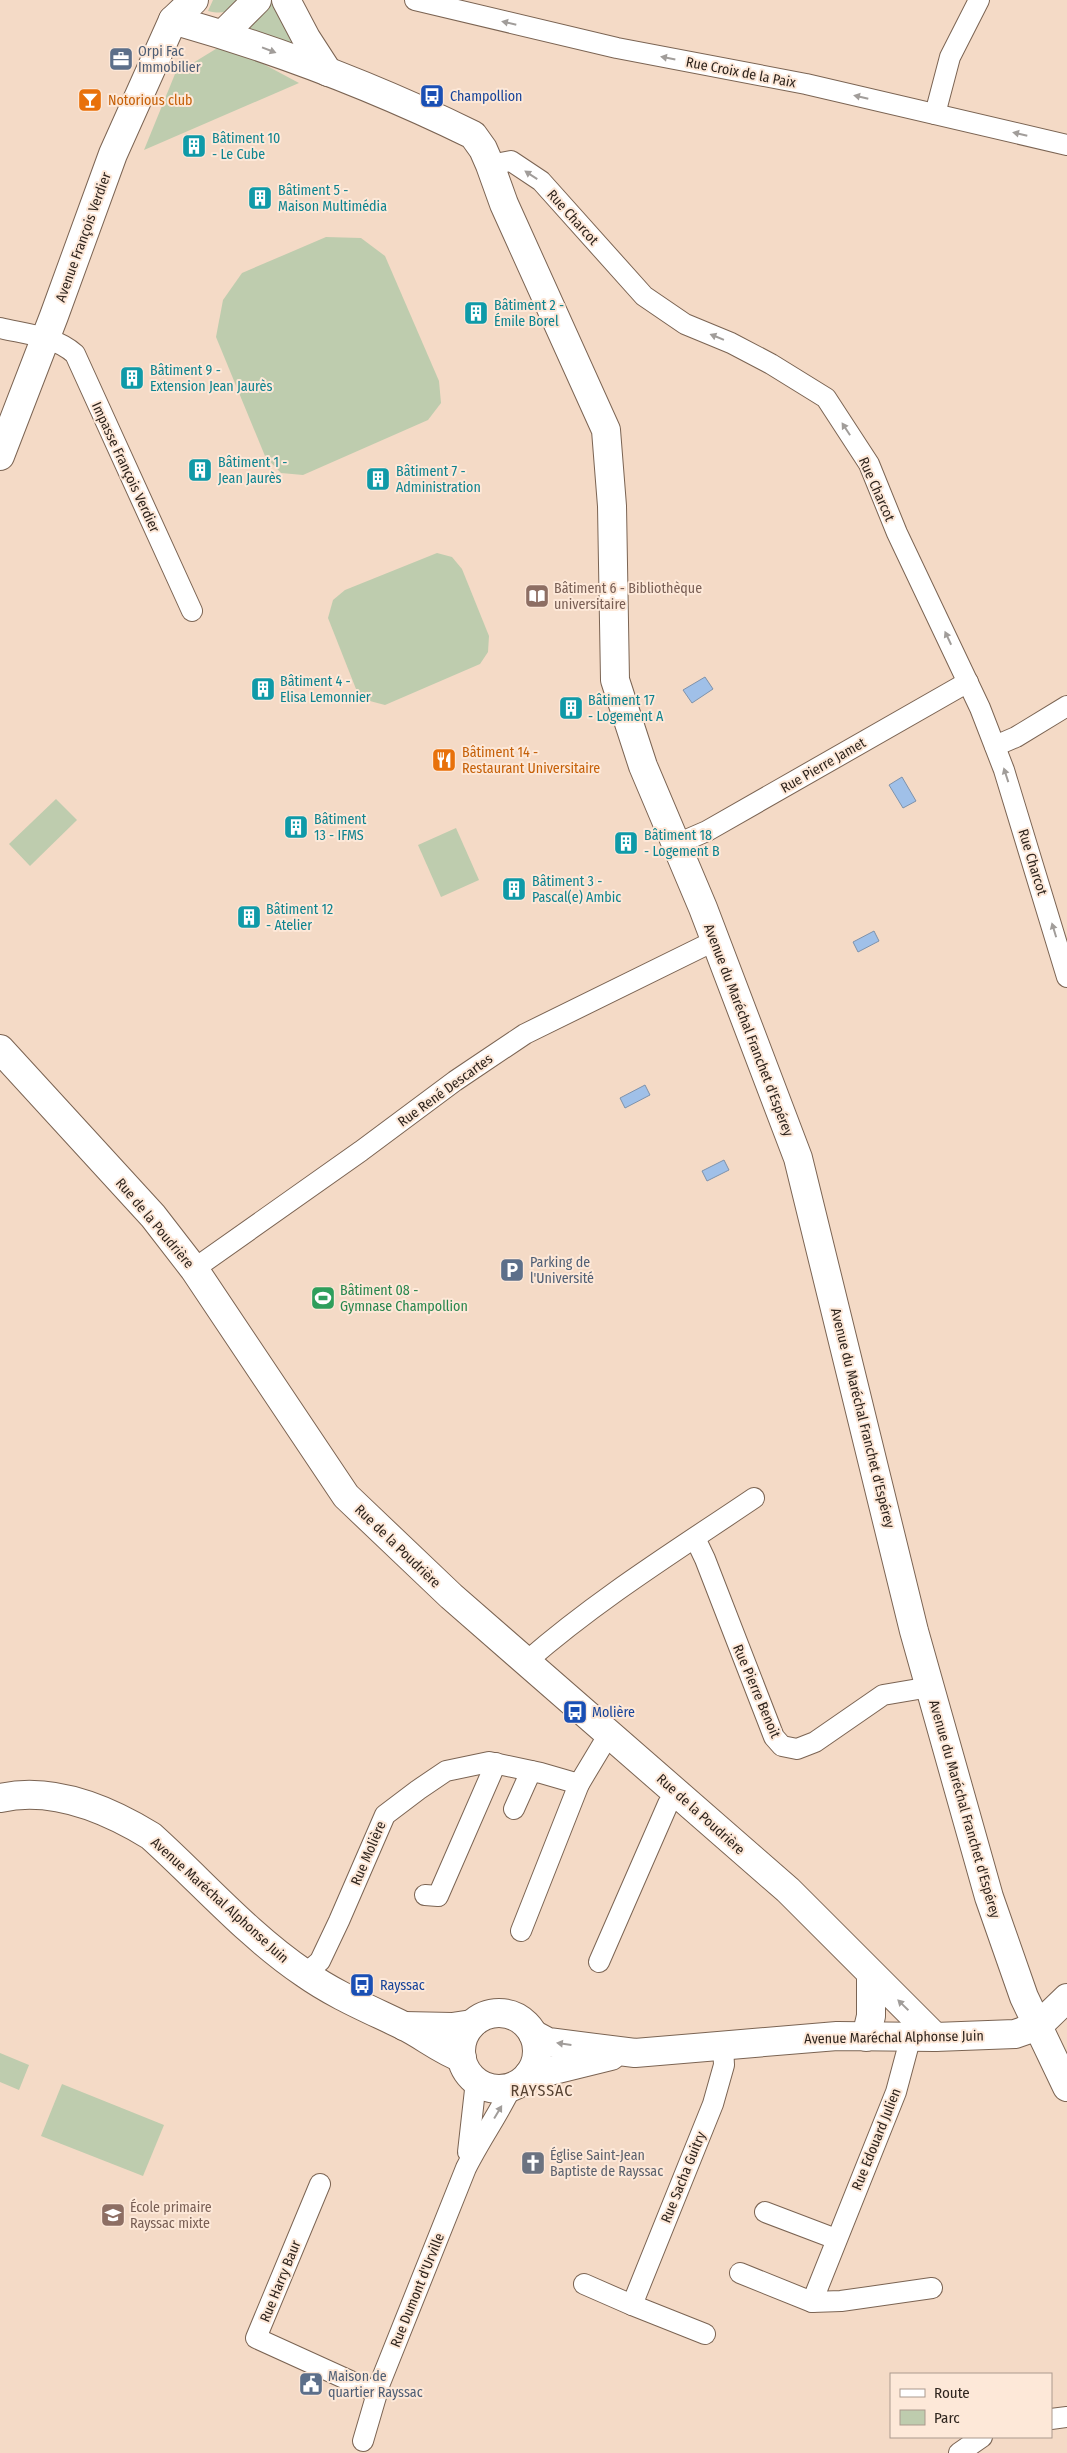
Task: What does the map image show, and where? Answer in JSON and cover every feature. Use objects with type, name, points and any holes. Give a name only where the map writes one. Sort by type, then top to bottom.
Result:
[{"type":"main road","points":[[169,10],[194,0]]},
{"type":"main road","points":[[223,34],[257,0]]},
{"type":"main road","points":[[286,0],[306,38],[328,72]]},
{"type":"main road","name":"Avenue du Maréchal Franchet d'Espérey","points":[[169,10],[223,34],[328,72],[473,135],[483,149],[504,204],[606,430],[612,506],[615,680],[643,766],[677,844],[748,1024],[798,1158],[914,1630],[988,1897],[1024,1997],[1067,2087]]},
{"type":"main road","name":"Avenue François Verdier","points":[[0,456],[46,339],[113,154],[169,10]]},
{"type":"main road","name":"Rue de la Poudrière","points":[[0,1049],[153,1216],[194,1269],[346,1496],[451,1596],[788,1890],[871,1974],[923,2037]]},
{"type":"main road","name":"Avenue Maréchal Alphonse Juin","points":[[0,1798],[59,1797],[101,1810],[139,1828],[151,1836],[240,1920],[305,1974],[352,2002],[403,2026],[445,2052],[462,2058]]},
{"type":"main road","points":[[866,2037],[871,2016],[871,1974]]},
{"type":"main road","points":[[1038,2026],[1067,1998]]},
{"type":"main road","points":[[493,2013],[505,2013],[517,2017],[526,2024],[533,2034],[537,2055],[520,2080],[494,2088],[476,2081],[468,2073],[462,2058],[463,2040],[472,2024],[482,2017],[493,2013]]},
{"type":"main road","name":"Avenue Maréchal Alphonse Juin","points":[[403,2026],[452,2027],[472,2024]]},
{"type":"main road","name":"Avenue Maréchal Alphonse Juin","points":[[520,2080],[629,2052],[837,2036],[923,2037],[1015,2034],[1038,2026]]},
{"type":"main road","name":"Avenue Maréchal Alphonse Juin","points":[[533,2034],[548,2042],[629,2052]]},
{"type":"street","name":"Rue Croix de la Paix","points":[[415,0],[473,7],[617,48],[806,84],[1067,145]]},
{"type":"street","points":[[935,114],[950,57],[979,0]]},
{"type":"street","name":"Rue Charcot","points":[[490,165],[511,162],[540,181],[644,296],[685,324],[763,359],[826,398],[869,464],[897,533],[968,682],[995,746],[1010,789],[1067,977]]},
{"type":"street","name":"Impasse François Verdier","points":[[0,328],[65,345],[75,354],[192,611]]},
{"type":"street","name":"Rue Pierre Jamet","points":[[677,844],[707,831],[968,682]]},
{"type":"street","points":[[995,746],[1016,737],[1067,706]]},
{"type":"street","name":"Rue René Descartes","points":[[194,1269],[361,1151],[455,1081],[525,1034],[714,941]]},
{"type":"street","points":[[527,1661],[569,1625],[754,1498]]},
{"type":"street","name":"Rue Pierre Benoit","points":[[695,1538],[774,1737],[782,1746],[797,1749],[815,1742],[883,1696],[930,1688]]},
{"type":"street","points":[[521,1931],[580,1784],[609,1734]]},
{"type":"street","name":"Rue Molière","points":[[305,1974],[320,1961],[385,1815],[446,1771],[489,1762],[531,1770],[580,1784]]},
{"type":"street","points":[[425,1895],[438,1896],[496,1764]]},
{"type":"street","points":[[514,1809],[531,1770]]},
{"type":"street","points":[[599,1962],[668,1804],[678,1793]]},
{"type":"street","name":"Rue Edouard Julien","points":[[812,2302],[896,2092],[923,2037]]},
{"type":"street","name":"Rue Sacha Guitry","points":[[632,2305],[713,2104],[724,2065],[723,2046]]},
{"type":"street","name":"Rue Dumont d'Urville","points":[[363,2440],[377,2394],[466,2168],[520,2080]]},
{"type":"street","name":"Rue Dumont d'Urville","points":[[466,2168],[472,2133],[476,2081]]},
{"type":"street","name":"Rue Harry Baur","points":[[320,2184],[256,2338],[377,2394]]},
{"type":"street","points":[[765,2212],[836,2239]]},
{"type":"street","points":[[740,2273],[812,2302],[841,2301],[932,2288]]},
{"type":"street","points":[[584,2284],[705,2334]]},
{"type":"street","points":[[1052,2419],[1067,2417]]},
{"type":"street","points":[[958,2453],[980,2438]]},
{"type":"green space","points":[[213,0],[243,0],[231,9],[219,13],[208,11]]},
{"type":"green space","points":[[273,0],[312,61],[252,35],[244,25]]},
{"type":"green space","points":[[219,47],[252,58],[299,83],[144,150],[175,74]]},
{"type":"green space","points":[[326,237],[361,238],[385,256],[439,381],[441,403],[428,420],[303,475],[281,473],[265,456],[216,337],[223,300],[242,273]]},
{"type":"green space","points":[[437,553],[452,557],[462,569],[489,636],[488,652],[480,664],[385,705],[366,700],[356,689],[328,618],[333,600],[345,590]]},
{"type":"green space","points":[[56,799],[77,820],[30,866],[9,844]]},
{"type":"green space","points":[[456,828],[479,880],[441,897],[418,845]]},
{"type":"green space","points":[[0,2053],[29,2065],[19,2090],[0,2082]]},
{"type":"green space","points":[[62,2084],[164,2125],[143,2176],[41,2136]]},
{"type":"water","points":[[705,677],[713,689],[692,703],[683,690]]},
{"type":"water","points":[[902,777],[916,801],[903,808],[889,785]]},
{"type":"water","points":[[874,931],[879,941],[858,952],[853,942]]},
{"type":"water","points":[[645,1085],[650,1095],[625,1108],[620,1098]]},
{"type":"water","points":[[724,1160],[729,1170],[707,1181],[702,1171]]},
{"type":"place","name":"Orpi Fac Immobilier","points":[[121,59]]},
{"type":"place","name":"Champollion","points":[[432,96]]},
{"type":"place","name":"Notorious club","points":[[90,100]]},
{"type":"place","name":"Bâtiment 10 - Le Cube","points":[[194,146]]},
{"type":"place","name":"Bâtiment 5 - Maison Multimédia","points":[[260,198]]},
{"type":"place","name":"Bâtiment 2 - Émile Borel","points":[[476,313]]},
{"type":"place","name":"Bâtiment 9 - Extension Jean Jaurès","points":[[132,378]]},
{"type":"place","name":"Bâtiment 1 - Jean Jaurès","points":[[200,470]]},
{"type":"place","name":"Bâtiment 7 - Administration","points":[[378,479]]},
{"type":"place","name":"Bâtiment 6 - Bibliothèque universitaire","points":[[537,596]]},
{"type":"place","name":"Bâtiment 4 - Elisa Lemonnier","points":[[263,689]]},
{"type":"place","name":"Bâtiment 17 - Logement A","points":[[571,708]]},
{"type":"place","name":"Bâtiment 14 - Restaurant Universitaire","points":[[444,760]]},
{"type":"place","name":"Bâtiment 13 - IFMS","points":[[296,827]]},
{"type":"place","name":"Bâtiment 18 - Logement B","points":[[626,843]]},
{"type":"place","name":"Bâtiment 3 - Pascal(e) Ambic","points":[[514,889]]},
{"type":"place","name":"Bâtiment 12 - Atelier","points":[[249,917]]},
{"type":"place","name":"Parking de l'Université","points":[[512,1270]]},
{"type":"place","name":"Bâtiment 08 - Gymnase Champollion","points":[[323,1298]]},
{"type":"place","name":"Molière","points":[[575,1712]]},
{"type":"place","name":"Rayssac","points":[[362,1985]]},
{"type":"place","name":"Église Saint-Jean Baptiste de Rayssac","points":[[533,2163]]},
{"type":"place","name":"École primaire Rayssac mixte","points":[[113,2215]]},
{"type":"place","name":"Maison de quartier Rayssac","points":[[311,2384]]},
{"type":"district","name":"RAYSSAC","points":[[542,2090]]}]
